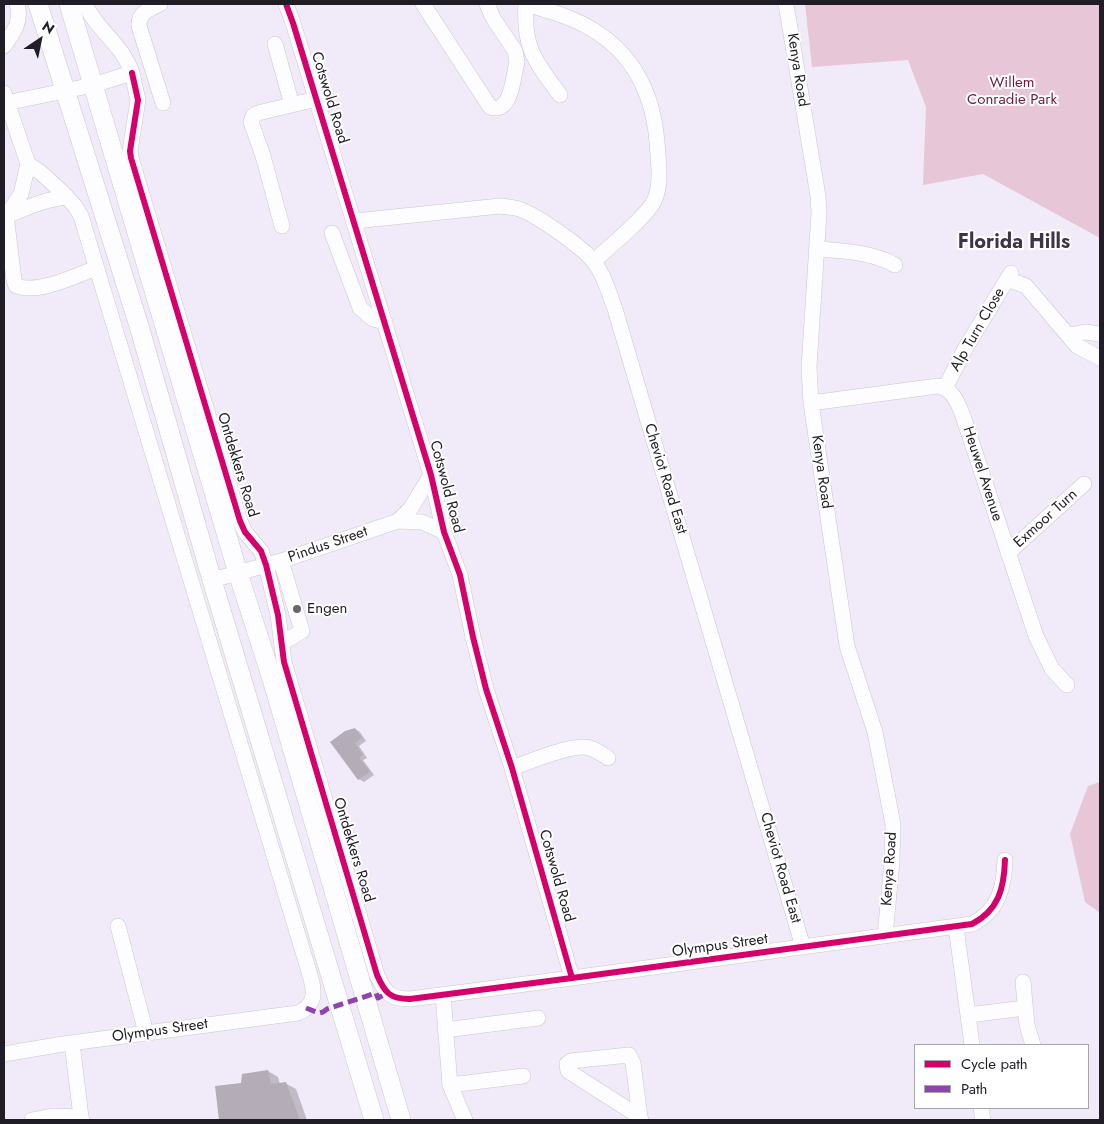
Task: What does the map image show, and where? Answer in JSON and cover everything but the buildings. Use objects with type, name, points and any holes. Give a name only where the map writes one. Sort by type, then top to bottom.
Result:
[{"type":"main road","points":[[38,4],[139,326],[212,580],[374,1120]]},
{"type":"main road","name":"Ontdekkers Road","points":[[69,4],[238,572],[272,679],[401,1120]]},
{"type":"street","points":[[4,46],[17,27],[19,18],[17,4]]},
{"type":"street","name":"Ontdekkers Road","points":[[85,4],[91,17],[124,55],[132,73],[138,100],[130,151],[131,158],[240,521],[245,532],[261,551],[266,565],[278,615],[284,662],[377,975],[384,989],[395,998]]},
{"type":"street","points":[[160,4],[144,12],[139,19],[139,26],[163,103]]},
{"type":"street","name":"Cotswold Road","points":[[286,4],[355,221],[431,474],[444,532],[460,576],[486,689],[512,768],[572,978]]},
{"type":"street","points":[[423,4],[490,107],[496,109],[500,108],[508,99],[517,62],[515,51],[493,18],[487,4]]},
{"type":"street","points":[[560,95],[535,62],[529,49],[524,25],[527,4],[563,15],[581,23],[596,31],[609,42],[630,62],[645,89],[654,117],[659,172],[655,200],[645,213],[594,261]]},
{"type":"street","name":"Kenya Road","points":[[786,4],[818,196],[819,230],[809,367],[812,403],[847,646],[875,732],[893,824],[893,854],[885,936]]},
{"type":"street","points":[[275,44],[292,104]]},
{"type":"street","points":[[28,164],[40,172],[75,206],[81,216],[96,268],[37,287],[16,286],[5,216],[21,194],[28,164],[5,98],[64,91],[93,85],[132,73]]},
{"type":"street","points":[[282,226],[263,156],[251,122],[258,113],[316,99]]},
{"type":"street","points":[[5,216],[40,202],[67,197]]},
{"type":"street","name":"Cheviot Road East","points":[[355,221],[500,206],[519,209],[541,220],[594,261],[605,279],[615,309],[803,947]]},
{"type":"street","points":[[332,233],[360,308],[373,319],[385,322]]},
{"type":"street","points":[[818,249],[847,252],[889,261],[895,265]]},
{"type":"street","name":"Olympus Street","points":[[4,1054],[72,1043],[298,1013],[308,1006],[314,991],[96,268]]},
{"type":"street","name":"Alp Turn Close","points":[[945,388],[1009,276],[1026,286],[1069,335]]},
{"type":"street","points":[[1100,334],[1085,332],[1069,335],[1078,346],[1100,358]]},
{"type":"street","points":[[812,403],[938,386],[945,388]]},
{"type":"street","name":"Heuwel Avenue","points":[[945,388],[957,402],[962,413],[1043,652],[1052,668],[1067,685]]},
{"type":"street","points":[[398,521],[411,508],[431,474]]},
{"type":"street","name":"Exmoor Turn","points":[[1008,553],[1084,484]]},
{"type":"street","name":"Pindus Street","points":[[212,580],[281,561],[398,521],[422,522],[444,532]]},
{"type":"street","points":[[281,561],[302,628],[300,633],[282,643]]},
{"type":"street","points":[[512,768],[571,748],[584,747],[593,749],[608,758]]},
{"type":"street","name":"Olympus Street","points":[[395,998],[410,999],[443,995],[972,924],[992,908],[1001,894],[1005,860]]},
{"type":"street","points":[[118,926],[146,1033]]},
{"type":"street","points":[[956,927],[972,1044]]},
{"type":"street","points":[[1023,982],[1027,1025],[1033,1044]]},
{"type":"street","points":[[443,995],[450,1086],[465,1120]]},
{"type":"street","points":[[968,1015],[1025,1008]]},
{"type":"street","points":[[445,1030],[538,1018]]},
{"type":"street","points":[[32,1120],[52,1116],[81,1118],[72,1043]]},
{"type":"street","points":[[629,1055],[633,1062],[641,1119],[568,1072],[567,1064],[571,1061],[629,1055]]},
{"type":"street","points":[[450,1086],[523,1076]]},
{"type":"green space","name":"Willem Conradie Park","points":[[805,4],[1100,4],[1100,238],[983,174],[923,185],[926,107],[908,60],[812,67]]},
{"type":"green space","points":[[1100,782],[1100,913],[1085,902],[1070,834],[1088,786]]},
{"type":"marked path","points":[[306,1008],[319,1013],[376,993],[378,998],[387,993]]},
{"type":"cycle path","points":[[286,4],[431,475],[444,532],[460,575],[486,689],[512,768],[572,978]]},
{"type":"cycle path","points":[[132,73],[138,100],[130,151],[131,158],[240,521],[245,532],[261,551],[266,565],[278,615],[284,662],[377,975],[389,994],[398,998],[410,999],[972,924],[994,905],[1001,889],[1005,860]]},
{"type":"place","name":"Engen","points":[[297,609]]},
{"type":"district","name":"Florida Hills","points":[[1014,243]]}]
